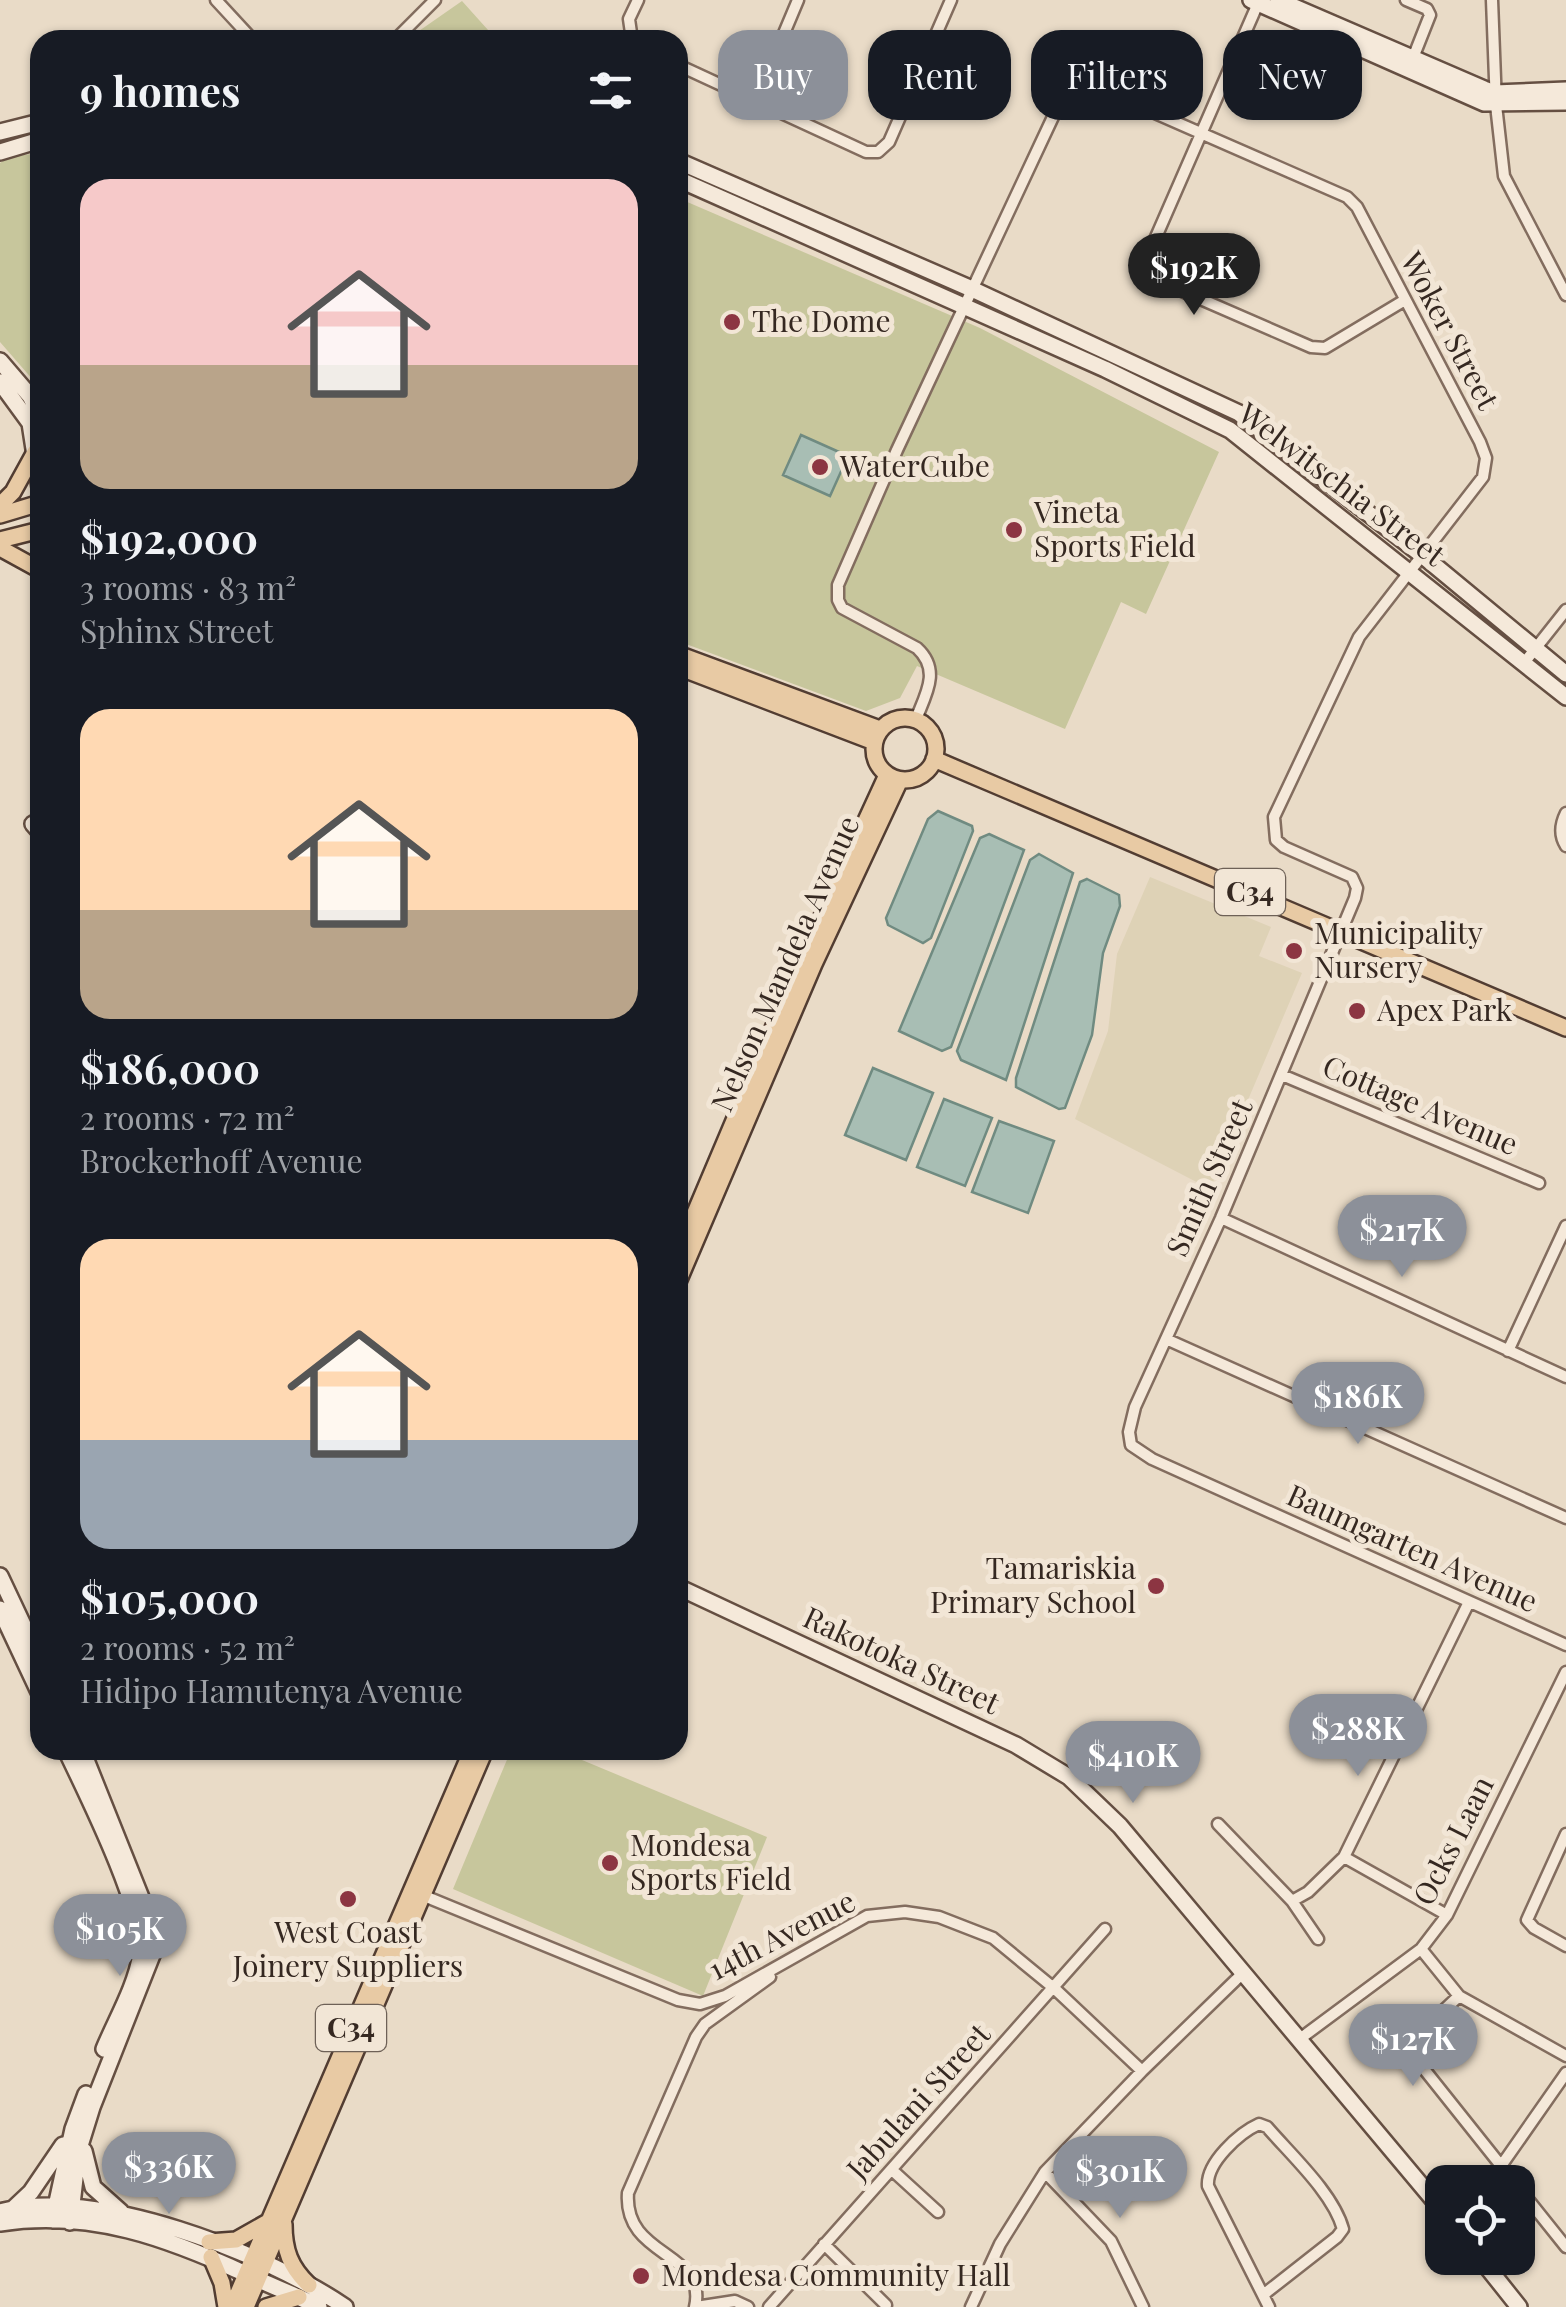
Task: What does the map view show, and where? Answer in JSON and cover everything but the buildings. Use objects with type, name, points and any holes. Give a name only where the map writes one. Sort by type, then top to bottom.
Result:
[{"type":"main road","points":[[0,505],[13,492],[30,461]]},
{"type":"main road","points":[[0,514],[30,506]]},
{"type":"main road","points":[[0,544],[30,534]]},
{"type":"main road","points":[[0,544],[30,564]]},
{"type":"main road","points":[[688,658],[877,735]]},
{"type":"main road","points":[[688,670],[877,735]]},
{"type":"main road","points":[[896,719],[916,719],[932,734],[934,758],[920,776],[893,777],[875,760],[877,735],[896,719]]},
{"type":"main road","name":"C34","points":[[934,758],[1566,1028]]},
{"type":"main road","name":"Nelson Mandela Avenue","points":[[688,1229],[802,960],[893,777]]},
{"type":"main road","name":"Nelson Mandela Avenue","points":[[688,1259],[893,777]]},
{"type":"main road","name":"C34","points":[[229,2307],[285,2215],[468,1760]]},
{"type":"main road","name":"C34","points":[[246,2307],[268,2222],[480,1760]]},
{"type":"main road","points":[[266,2307],[304,2291],[286,2252],[285,2215]]},
{"type":"main road","points":[[229,2307],[210,2249],[268,2222]]},
{"type":"street","points":[[216,0],[244,30]]},
{"type":"street","points":[[406,30],[435,0]]},
{"type":"street","points":[[630,30],[629,20],[638,0]]},
{"type":"street","points":[[785,30],[798,0]]},
{"type":"street","points":[[798,120],[866,152],[878,152],[889,142],[952,0]]},
{"type":"street","points":[[1278,0],[1300,4],[1495,99],[1566,90]]},
{"type":"street","points":[[1406,0],[1427,9],[1430,15],[1414,58]]},
{"type":"street","points":[[1492,0],[1495,99],[1504,176],[1566,296]]},
{"type":"street","points":[[1405,300],[1325,348],[1311,347],[1150,277],[1146,270],[1146,260],[1256,1],[1495,99],[1566,102]]},
{"type":"street","points":[[688,69],[718,83]]},
{"type":"street","name":"Woker Street","points":[[916,719],[930,685],[931,670],[926,656],[842,608],[838,585],[896,450],[1067,87],[1084,82],[1347,197],[1357,208],[1486,458],[1483,477],[1358,638],[1274,818],[1276,840],[1284,847],[1356,882],[1355,898],[1343,930]]},
{"type":"street","points":[[0,132],[30,124]]},
{"type":"street","points":[[0,152],[30,143]]},
{"type":"street","name":"Welwitschia Street","points":[[688,165],[974,290],[1239,413],[1422,555],[1566,674]]},
{"type":"street","name":"Welwitschia Street","points":[[688,184],[1230,430],[1566,697]]},
{"type":"street","points":[[1554,275],[1566,268]]},
{"type":"street","points":[[0,362],[30,396]]},
{"type":"street","points":[[0,382],[28,417],[30,427]]},
{"type":"street","points":[[1524,663],[1566,610]]},
{"type":"street","points":[[1566,813],[1560,825],[1566,846]]},
{"type":"street","name":"Smith Street","points":[[1131,1445],[1129,1432],[1135,1406],[1221,1218],[1343,930]]},
{"type":"street","name":"Cottage Avenue","points":[[1282,1075],[1539,1182]]},
{"type":"street","points":[[1221,1218],[1566,1377]]},
{"type":"street","points":[[1508,1352],[1566,1226]]},
{"type":"street","points":[[1166,1339],[1566,1518]]},
{"type":"street","name":"Baumgarten Avenue","points":[[1131,1445],[1152,1459],[1566,1645]]},
{"type":"street","points":[[0,1576],[30,1640]]},
{"type":"street","name":"Rakotoka Street","points":[[688,1592],[1016,1745],[1069,1776],[1120,1826],[1245,1971],[1425,2189]]},
{"type":"street","points":[[1292,1901],[1308,1892],[1344,1856],[1469,1602]]},
{"type":"street","points":[[0,1609],[30,1673]]},
{"type":"street","name":"Ocks Laan","points":[[1302,2038],[1421,1949],[1447,1915],[1566,1672]]},
{"type":"street","points":[[1554,1698],[1566,1704]]},
{"type":"street","points":[[62,2213],[78,2133],[140,1962],[142,1937],[104,1831],[71,1760]]},
{"type":"street","points":[[7,2210],[36,2186],[78,2133],[151,1963],[154,1936],[86,1760]]},
{"type":"street","points":[[1218,1824],[1292,1901],[1318,1940]]},
{"type":"street","points":[[1566,1834],[1527,1920],[1566,1946]]},
{"type":"street","points":[[1344,1856],[1447,1915]]},
{"type":"street","name":"14th Avenue","points":[[417,1893],[678,2000],[700,2004],[725,1996],[866,1916],[905,1912],[939,1917],[992,1938],[1056,1988],[1142,2071]]},
{"type":"street","name":"Jabulani Street","points":[[769,2307],[1105,1930]]},
{"type":"street","points":[[1421,1949],[1459,1996],[1566,2056]]},
{"type":"street","points":[[748,2307],[736,2301],[696,2307],[698,2294],[689,2271],[634,2228],[627,2211],[628,2193],[705,2024],[803,1953]]},
{"type":"street","points":[[971,2307],[1020,2209],[1046,2172],[1245,1971]]},
{"type":"street","points":[[1459,1996],[1410,2041],[1410,2047],[1440,2093],[1500,2165]]},
{"type":"street","points":[[1502,2165],[1566,2073]]},
{"type":"street","points":[[1264,2295],[1343,2229],[1340,2218],[1310,2176],[1267,2127],[1259,2124],[1250,2128],[1207,2176],[1208,2186],[1269,2307]]},
{"type":"street","points":[[78,2133],[93,2187],[121,2212],[345,2307]]},
{"type":"street","points":[[892,2170],[938,2212]]},
{"type":"street","points":[[1046,2172],[1112,2241],[1140,2306]]},
{"type":"street","points":[[1535,2207],[1565,2242]]},
{"type":"street","points":[[7,2210],[121,2212]]},
{"type":"street","points":[[0,2223],[62,2213],[210,2249]]},
{"type":"street","points":[[824,2244],[886,2306]]},
{"type":"street","points":[[1494,2275],[1519,2307]]},
{"type":"street","points":[[304,2291],[319,2307]]},
{"type":"shaded area","points":[[801,435],[848,456],[830,496],[783,475]]},
{"type":"shaded area","points":[[938,811],[972,826],[973,831],[931,938],[923,943],[888,925],[886,918],[928,819]]},
{"type":"shaded area","points":[[989,834],[1024,850],[951,1047],[942,1051],[899,1031],[980,838]]},
{"type":"shaded area","points":[[1039,854],[1073,873],[1006,1080],[961,1060],[957,1051],[1030,860]]},
{"type":"shaded area","points":[[1150,877],[1271,927],[1259,956],[1302,973],[1210,1189],[1075,1119],[1108,1031],[1117,954]]},
{"type":"shaded area","points":[[1087,879],[1119,895],[1120,906],[1103,953],[1092,1035],[1065,1108],[1059,1109],[1016,1087],[1016,1078],[1080,882]]},
{"type":"shaded area","points":[[873,1068],[933,1093],[906,1160],[845,1135]]},
{"type":"shaded area","points":[[944,1099],[992,1118],[965,1186],[917,1167]]},
{"type":"shaded area","points":[[999,1121],[1054,1141],[1028,1213],[972,1192]]},
{"type":"green space","points":[[462,1],[488,30],[420,30]]},
{"type":"green space","points":[[30,154],[30,376],[0,342],[0,163],[8,157]]},
{"type":"green space","points":[[688,202],[980,328],[1219,452],[1146,614],[1121,602],[1065,729],[917,666],[900,698],[866,711],[688,645]]},
{"type":"green space","name":"Mondesa Sports Field","points":[[507,1760],[582,1760],[767,1837],[703,1996],[453,1889]]},
{"type":"place","name":"The Dome","points":[[732,322]]},
{"type":"place","name":"WaterCube","points":[[820,467]]},
{"type":"place","name":"Vineta Sports Field","points":[[1014,530]]},
{"type":"place","name":"Municipality Nursery","points":[[1294,951]]},
{"type":"place","name":"Apex Park","points":[[1357,1011]]},
{"type":"place","name":"Tamariskia Primary School","points":[[1156,1586]]},
{"type":"place","name":"Mondesa Sports Field","points":[[610,1863]]},
{"type":"place","name":"West Coast Joinery Suppliers","points":[[348,1899]]},
{"type":"place","name":"Mondesa Community Hall","points":[[641,2276]]}]
